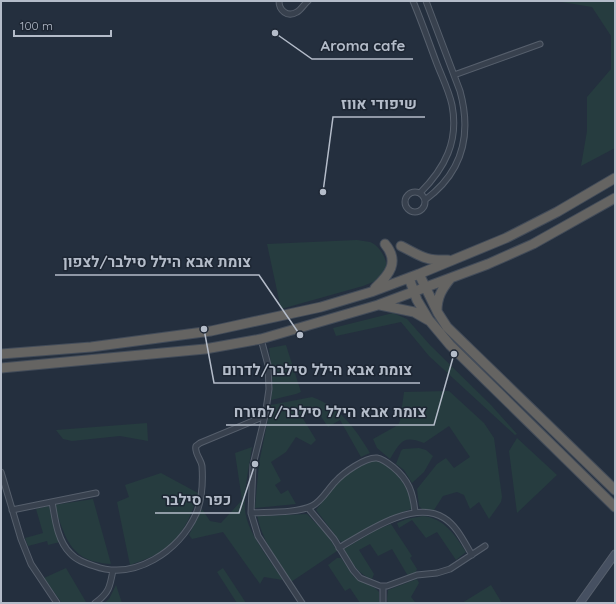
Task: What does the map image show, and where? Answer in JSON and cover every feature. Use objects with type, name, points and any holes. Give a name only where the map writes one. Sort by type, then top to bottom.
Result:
[{"type":"highway","points":[[1,354],[91,347],[211,331],[320,307],[371,292],[409,278],[514,234],[557,212],[615,178]]},
{"type":"highway","points":[[1,368],[205,348],[261,339],[378,305],[488,264],[533,244],[615,198]]},
{"type":"highway","points":[[371,292],[386,278],[392,268],[390,251],[385,244]]},
{"type":"highway","points":[[401,246],[418,256],[433,260],[454,260]]},
{"type":"highway","points":[[419,274],[437,311],[448,327],[615,490]]},
{"type":"highway","points":[[409,278],[421,308],[450,345],[615,507]]},
{"type":"highway","points":[[437,311],[437,301],[441,291],[450,279]]},
{"type":"highway","points":[[378,305],[404,309],[414,312],[429,320]]},
{"type":"main road","points":[[580,603],[615,554]]},
{"type":"street","points":[[279,1],[280,9],[287,14],[295,14],[298,12],[302,3],[308,1]]},
{"type":"street","points":[[413,1],[452,104],[454,122],[451,148],[432,182],[420,193]]},
{"type":"street","points":[[425,200],[444,184],[450,176],[460,155],[464,141],[465,123],[464,105],[426,1]]},
{"type":"street","points":[[454,75],[540,44]]},
{"type":"street","points":[[414,192],[420,193],[424,196],[426,205],[421,211],[413,212],[406,208],[405,200],[407,196],[414,192]]},
{"type":"street","points":[[261,339],[268,365],[269,389],[252,465],[251,513],[258,536],[302,603]]},
{"type":"street","points":[[52,502],[59,534],[70,553],[79,560],[99,568],[114,570],[126,570],[139,567],[154,560],[173,546],[190,525],[200,500],[202,486],[202,466],[196,451],[196,446],[264,416]]},
{"type":"street","points":[[251,513],[308,508],[317,503],[341,476],[361,463],[375,458],[386,461],[395,468],[408,484],[414,498],[415,512]]},
{"type":"street","points":[[1,472],[21,539],[31,564],[57,603]]},
{"type":"street","points":[[12,510],[96,493]]},
{"type":"street","points":[[308,508],[330,533],[353,570],[360,578],[374,585],[387,586],[417,575],[442,572],[450,569],[485,546]]},
{"type":"street","points":[[339,548],[376,527],[415,512],[426,512],[444,518],[458,532],[472,555]]},
{"type":"street","points":[[94,603],[109,590],[114,570]]},
{"type":"street","points":[[383,586],[383,603]]},
{"type":"green space","points":[[556,1],[615,1],[615,148],[581,166],[587,131],[587,97],[611,69],[611,36],[592,7]]},
{"type":"green space","points":[[357,240],[374,244],[382,253],[386,261],[387,269],[378,280],[363,286],[281,309],[267,244]]},
{"type":"green space","points":[[393,313],[407,319],[430,345],[491,405],[517,434],[515,435],[429,356],[401,322],[336,336],[333,328]]},
{"type":"green space","points":[[286,345],[301,392],[271,400],[272,381],[269,348]]},
{"type":"green space","points":[[449,391],[484,423],[494,438],[502,497],[501,502],[489,519],[479,502],[470,509],[464,495],[457,492],[443,496],[434,510],[423,510],[419,506],[417,489],[437,464],[446,458],[454,468],[470,457],[449,426],[424,443],[411,440],[403,441],[390,459],[377,448],[373,439],[398,425],[400,421],[404,392]]},
{"type":"green space","points":[[312,397],[331,406],[346,419],[359,435],[370,453],[361,457],[340,420],[328,427],[316,409],[302,417],[316,440],[311,445],[296,437],[286,452],[271,462],[281,481],[275,485],[281,494],[288,490],[296,504],[255,508],[259,463],[271,405]]},
{"type":"green space","points":[[147,423],[148,441],[120,436],[72,441],[63,439],[56,430]]},
{"type":"green space","points":[[517,438],[557,475],[517,513],[509,451]]},
{"type":"green space","points":[[252,447],[245,494],[246,518],[254,536],[283,580],[264,577],[260,584],[223,532],[192,539],[189,535],[202,509],[210,521],[221,523],[242,500],[235,453]]},
{"type":"green space","points":[[419,448],[426,450],[433,456],[424,472],[412,483],[404,470],[396,464],[403,449]]},
{"type":"green space","points":[[373,461],[378,461],[388,466],[401,480],[410,493],[411,509],[380,521],[342,542],[316,510],[331,490],[345,476]]},
{"type":"green space","points":[[161,473],[198,493],[196,501],[185,525],[169,546],[147,559],[130,565],[117,502],[129,497],[125,485]]},
{"type":"green space","points":[[93,499],[111,564],[86,559],[78,553],[66,538],[54,505]]},
{"type":"green space","points":[[49,506],[60,542],[48,545],[47,541],[28,546],[25,538],[43,533],[36,509]]},
{"type":"green space","points":[[257,514],[265,516],[307,514],[328,536],[337,551],[291,582],[266,541]]},
{"type":"green space","points":[[423,516],[437,520],[449,529],[466,552],[456,560],[437,532],[426,538],[412,520],[399,528],[397,523],[407,519]]},
{"type":"green space","points":[[391,524],[412,556],[410,558],[417,569],[415,574],[408,576],[392,549],[378,556],[370,544],[359,550],[374,574],[372,579],[367,577],[355,567],[344,549],[376,530]]},
{"type":"green space","points":[[337,558],[341,558],[354,577],[375,588],[379,592],[379,602],[360,603],[350,588],[345,591],[328,565]]},
{"type":"green space","points":[[66,568],[86,602],[85,603],[62,603],[44,578]]},
{"type":"green space","points":[[223,568],[246,603],[237,603],[217,572]]},
{"type":"green space","points":[[417,579],[419,583],[411,597],[415,602],[388,603],[388,590]]},
{"type":"green space","points":[[116,585],[122,603],[104,603],[109,599]]},
{"type":"green space","points":[[491,585],[502,603],[462,603]]},
{"type":"place","name":"Aroma cafe","points":[[275,33]]},
{"type":"place","name":"שיפודי אווז","points":[[323,192]]},
{"type":"place","name":"צומת אבא הילל סילבר/לדרום","points":[[204,329]]},
{"type":"place","name":"צומת אבא הילל סילבר/לצפון","points":[[300,335]]},
{"type":"place","name":"צומת אבא הילל סילבר/למזרח","points":[[454,354]]},
{"type":"place","name":"כפר סילבר","points":[[255,464]]}]
